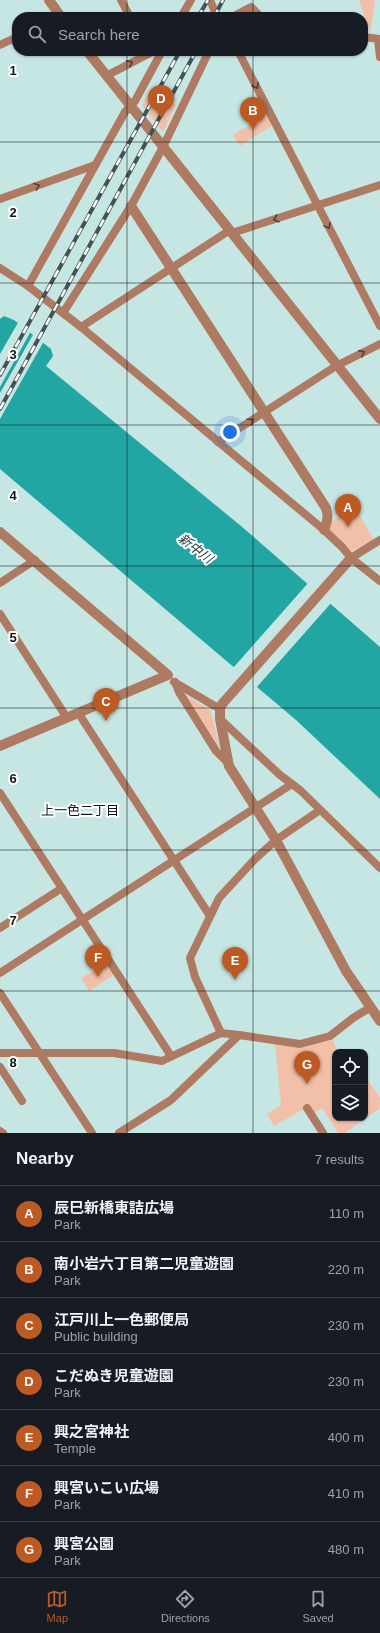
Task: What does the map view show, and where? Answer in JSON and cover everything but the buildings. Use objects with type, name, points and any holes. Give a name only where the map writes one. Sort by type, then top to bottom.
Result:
[{"type":"street","points":[[48,0],[56,12]]},
{"type":"street","points":[[121,0],[127,12]]},
{"type":"street","points":[[184,12],[191,0]]},
{"type":"street","points":[[210,0],[215,12]]},
{"type":"street","points":[[242,12],[251,7],[256,12]]},
{"type":"street","points":[[368,38],[379,39],[380,56]]},
{"type":"street","points":[[0,45],[12,39]]},
{"type":"street","points":[[91,56],[336,366],[380,419]]},
{"type":"street","points":[[106,76],[143,56]]},
{"type":"street","points":[[28,286],[95,165],[135,101],[159,56]]},
{"type":"street","points":[[63,314],[131,206],[163,146],[207,56]]},
{"type":"street","points":[[241,56],[380,326]]},
{"type":"street","points":[[0,199],[95,165]]},
{"type":"street","points":[[80,327],[231,232],[380,185]]},
{"type":"street","points":[[131,206],[326,508],[328,514],[324,530]]},
{"type":"street","points":[[0,268],[28,286],[80,327],[279,495],[324,530],[351,558],[380,581]]},
{"type":"street","points":[[218,442],[336,366],[380,344]]},
{"type":"street","points":[[0,532],[35,560],[172,679],[220,708]]},
{"type":"street","points":[[380,540],[351,558],[220,708],[220,720],[227,762],[232,772],[276,840],[346,971],[380,1021]]},
{"type":"street","points":[[0,583],[35,560]]},
{"type":"street","points":[[0,614],[67,718]]},
{"type":"street","points":[[0,746],[67,718],[172,679]]},
{"type":"street","points":[[172,679],[178,692],[216,751],[227,762]]},
{"type":"street","points":[[78,714],[210,916]]},
{"type":"street","points":[[220,720],[292,784],[380,868]]},
{"type":"street","points":[[0,974],[292,784]]},
{"type":"street","points":[[0,793],[171,1056]]},
{"type":"street","points":[[221,1033],[195,977],[190,958],[219,898],[276,840],[320,810]]},
{"type":"street","points":[[0,928],[62,888]]},
{"type":"street","points":[[0,993],[92,1133]]},
{"type":"street","points":[[0,1053],[114,1053],[162,1061],[221,1033],[300,1044],[330,1036],[353,1018],[371,1007]]},
{"type":"street","points":[[119,1133],[170,1100],[239,1036]]},
{"type":"street","points":[[0,1067],[22,1101]]},
{"type":"street","points":[[307,1108],[323,1133]]},
{"type":"shaded area","points":[[359,0],[375,0],[370,33],[368,27],[368,12],[363,12]]},
{"type":"shaded area","points":[[151,89],[176,105],[163,132],[142,105]]},
{"type":"shaded area","points":[[267,114],[273,125],[240,146],[233,135]]},
{"type":"shaded area","points":[[355,507],[374,540],[348,553],[328,532],[331,522]]},
{"type":"shaded area","points":[[185,694],[211,711],[220,749]]},
{"type":"shaded area","points":[[106,963],[114,975],[89,991],[81,978]]},
{"type":"shaded area","points":[[331,1037],[337,1049],[332,1049],[332,1121],[362,1121],[345,1133],[338,1133],[322,1108],[314,1113],[309,1106],[274,1126],[267,1114],[281,1105],[275,1043]]},
{"type":"shaded area","points":[[368,1080],[380,1098],[380,1108],[368,1117]]},
{"type":"water","name":"新中川","points":[[4,316],[14,320],[51,349],[53,356],[46,366],[241,526],[380,647],[380,799],[296,720],[0,469],[0,319]]},
{"type":"pier","points":[[19,321],[31,331],[0,387],[0,354]]},
{"type":"pier","points":[[34,333],[44,341],[0,419],[0,393]]},
{"type":"pier","points":[[309,582],[332,602],[256,688],[233,668]]},
{"type":"railway","points":[[201,12],[208,0]]},
{"type":"railway","points":[[217,12],[223,0]]},
{"type":"railway","points":[[0,375],[177,56]]},
{"type":"railway","points":[[0,409],[193,56]]},
{"type":"place","name":"こだぬき児童遊園","points":[[161,118]]},
{"type":"place","name":"南小岩六丁目第二児童遊園","points":[[253,130]]},
{"type":"place","name":"辰巳新橋東詰広場","points":[[348,527]]},
{"type":"place","name":"江戸川上一色郵便局","points":[[106,721]]},
{"type":"place","name":"興宮いこい広場","points":[[98,977]]},
{"type":"place","name":"興之宮神社","points":[[235,980]]},
{"type":"place","name":"興宮公園","points":[[307,1084]]},
{"type":"district","name":"上一色二丁目","points":[[80,810]]}]
